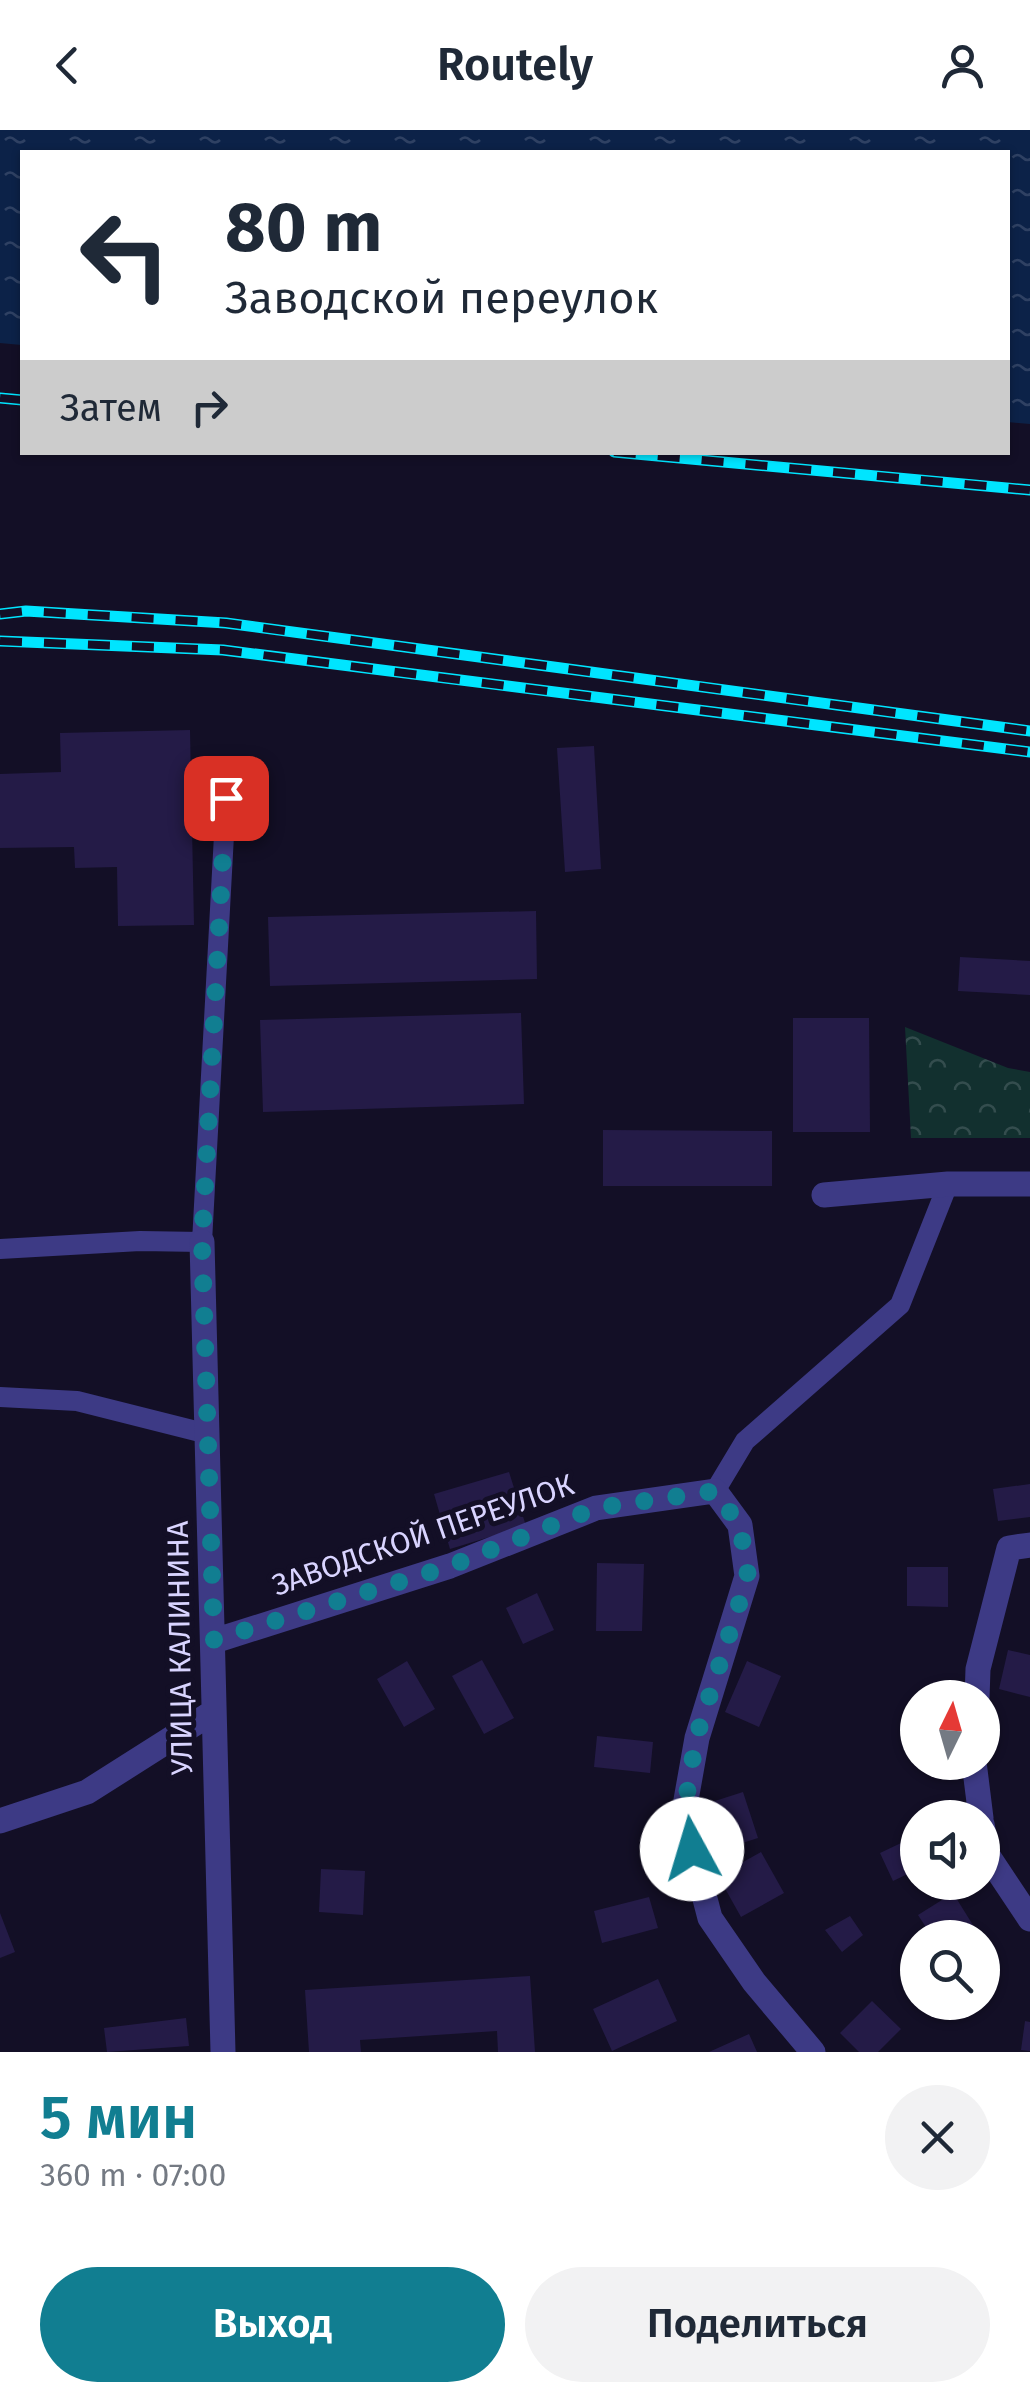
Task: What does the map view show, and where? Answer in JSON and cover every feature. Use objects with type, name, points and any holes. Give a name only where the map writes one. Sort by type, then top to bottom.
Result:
[{"type":"street","points":[[824,1195],[948,1184],[1030,1184]]},
{"type":"street","name":"УЛИЦА КАЛИНИНА","points":[[202,1242],[223,2052]]},
{"type":"street","points":[[715,1491],[740,1526],[748,1576],[696,1738],[686,1800],[692,1849],[710,1918],[754,1982],[813,2052]]},
{"type":"street","name":"ЗАВОДСКОЙ ПЕРЕУЛОК","points":[[214,1640],[450,1566],[596,1508],[715,1491]]},
{"type":"street","points":[[978,1680],[1009,1548],[1030,1544]]},
{"type":"street","points":[[0,1821],[87,1792],[213,1712]]},
{"type":"street","points":[[1000,1874],[1030,1919]]},
{"type":"lane","points":[[0,1250],[140,1241],[202,1242],[226,798]]},
{"type":"lane","points":[[715,1491],[745,1441],[900,1304],[948,1184]]},
{"type":"lane","points":[[0,1397],[77,1401],[208,1434]]},
{"type":"green space","points":[[905,1027],[1008,1068],[1030,1072],[1030,1138],[911,1138]]},
{"type":"water","points":[[0,130],[1030,130],[1030,424],[1010,422],[1010,150],[20,150],[20,345],[0,343]]},
{"type":"building","points":[[190,730],[194,925],[118,926],[117,867],[75,868],[74,847],[0,848],[0,774],[61,772],[60,733]]},
{"type":"building","points":[[594,746],[601,869],[565,872],[557,748]]},
{"type":"building","points":[[536,911],[537,979],[270,986],[268,917]]},
{"type":"building","points":[[960,957],[1030,961],[1030,995],[958,991]]},
{"type":"building","points":[[521,1013],[524,1104],[263,1112],[260,1020]]},
{"type":"building","points":[[793,1018],[869,1018],[870,1132],[793,1132]]},
{"type":"building","points":[[603,1130],[772,1131],[772,1186],[603,1186]]},
{"type":"building","points":[[509,1472],[526,1526],[450,1549],[434,1494]]},
{"type":"building","points":[[1030,1484],[1030,1517],[998,1521],[993,1489]]},
{"type":"building","points":[[597,1563],[644,1564],[642,1631],[596,1631]]},
{"type":"building","points":[[907,1567],[948,1567],[948,1607],[907,1606]]},
{"type":"building","points":[[537,1593],[554,1630],[523,1644],[506,1608]]},
{"type":"building","points":[[1008,1650],[1030,1655],[1030,1697],[1000,1689]]},
{"type":"building","points":[[482,1660],[514,1718],[484,1734],[452,1676]]},
{"type":"building","points":[[407,1661],[435,1709],[404,1727],[377,1679]]},
{"type":"building","points":[[747,1661],[781,1676],[759,1727],[725,1712]]},
{"type":"building","points":[[597,1736],[653,1742],[650,1773],[594,1767]]},
{"type":"building","points":[[743,1792],[758,1838],[708,1854],[693,1808]]},
{"type":"building","points":[[900,1844],[900,1878],[893,1881],[880,1853]]},
{"type":"building","points":[[761,1852],[784,1893],[741,1917],[718,1876]]},
{"type":"building","points":[[321,1869],[365,1871],[363,1915],[319,1912]]},
{"type":"building","points":[[649,1897],[658,1928],[602,1943],[594,1911]]},
{"type":"building","points":[[942,1900],[957,1900],[970,1920],[921,1920],[918,1915]]},
{"type":"building","points":[[0,1913],[15,1952],[0,1958]]},
{"type":"building","points":[[850,1916],[863,1935],[842,1952],[825,1930]]},
{"type":"building","points":[[530,1976],[535,2052],[498,2052],[497,2031],[360,2040],[361,2052],[309,2052],[305,1990]]},
{"type":"building","points":[[658,1979],[677,2021],[612,2051],[593,2009]]},
{"type":"building","points":[[872,2001],[901,2029],[878,2052],[859,2052],[840,2033]]},
{"type":"building","points":[[186,2018],[189,2046],[107,2052],[104,2028]]},
{"type":"building","points":[[1025,2021],[1030,2022],[1030,2051],[1021,2050]]},
{"type":"building","points":[[749,2034],[757,2052],[709,2052]]},
{"type":"railway","points":[[0,398],[20,400]]},
{"type":"railway","points":[[647,455],[1030,490]]},
{"type":"railway","points":[[0,614],[26,611],[226,623],[1030,731]]},
{"type":"railway","points":[[0,641],[223,650],[1030,752]]},
{"type":"route","points":[[226,798],[202,1242],[214,1640],[450,1566],[596,1508],[715,1491],[740,1526],[748,1576],[696,1738],[686,1800],[692,1849]]}]
